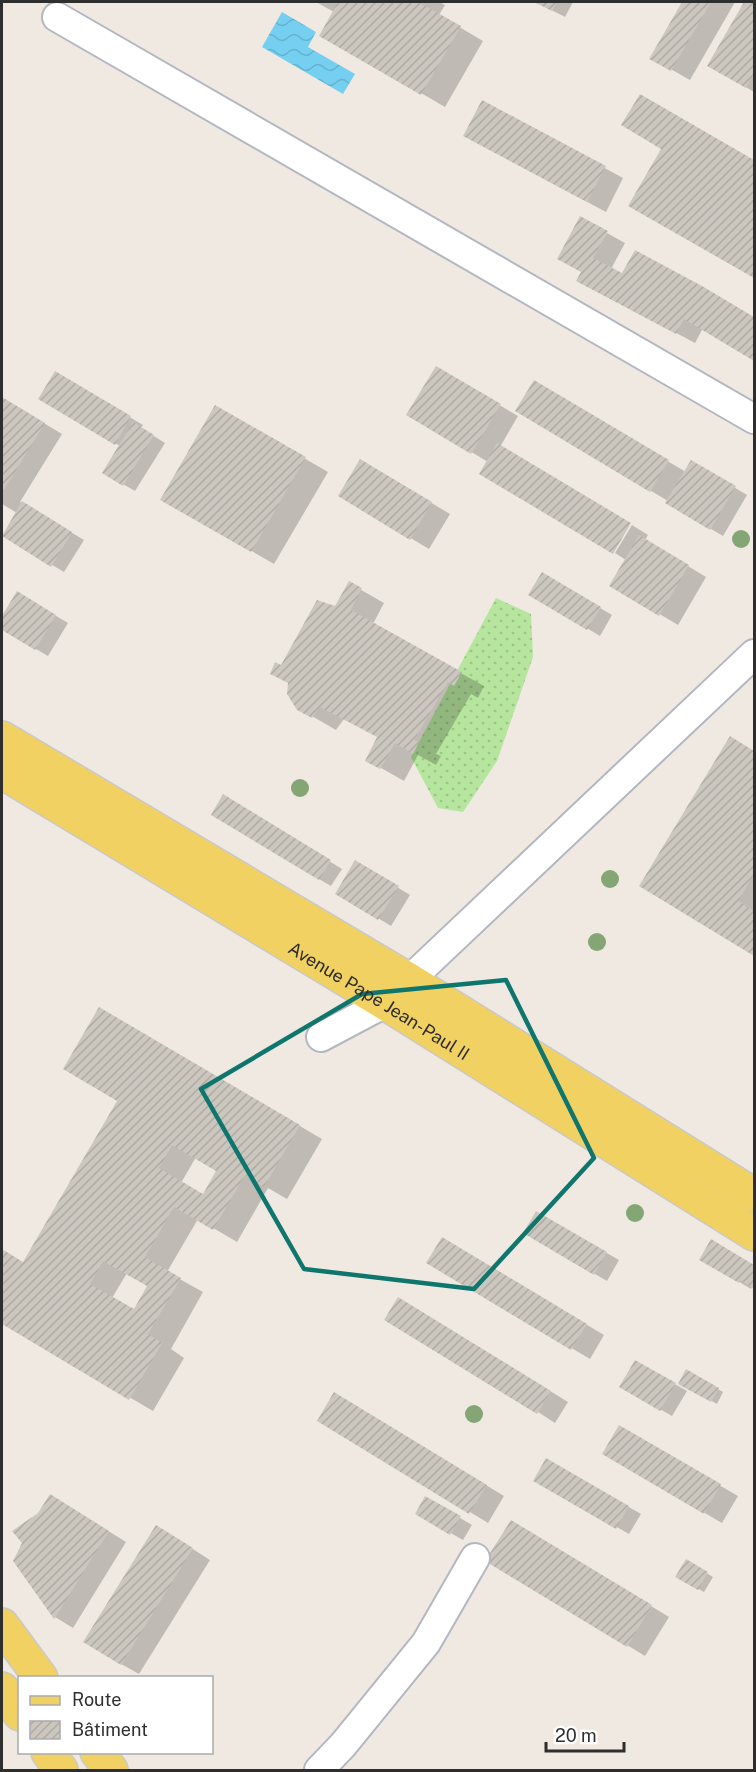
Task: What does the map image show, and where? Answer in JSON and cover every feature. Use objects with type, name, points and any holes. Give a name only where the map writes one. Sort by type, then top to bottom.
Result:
[{"type":"main road","name":"Avenue Pape Jean-Paul II","points":[[2,738],[409,980],[754,1195]]},
{"type":"main road","name":"Avenue Pape Jean-Paul II","points":[[2,772],[385,1003],[754,1234]]},
{"type":"main road","points":[[2,1625],[40,1676]]},
{"type":"main road","points":[[2,1689],[18,1711]]},
{"type":"main road","points":[[50,1754],[62,1770]]},
{"type":"main road","points":[[99,1754],[111,1770]]},
{"type":"street","points":[[57,17],[754,419]]},
{"type":"street","points":[[321,1037],[385,1003],[754,654]]},
{"type":"street","points":[[319,1770],[343,1745],[426,1643],[475,1558]]},
{"type":"highlighted area","points":[[506,980],[594,1158],[474,1289],[304,1269],[201,1089],[362,994]]},
{"type":"green space","points":[[496,598],[531,614],[533,657],[497,761],[463,812],[438,808],[411,757]]},
{"type":"water","points":[[282,12],[316,32],[308,47],[355,74],[343,94],[262,47]]},
{"type":"building","points":[[338,2],[418,2],[461,26],[421,95],[319,36]]},
{"type":"building","points":[[534,2],[557,2],[552,11]]},
{"type":"building","points":[[682,2],[711,2],[671,71],[649,59]]},
{"type":"building","points":[[744,2],[754,2],[754,73],[746,88],[707,66]]},
{"type":"building","points":[[640,94],[754,160],[754,278],[628,206],[661,149],[621,125]]},
{"type":"building","points":[[482,100],[606,166],[587,202],[463,136]]},
{"type":"building","points":[[580,216],[608,231],[593,258],[622,273],[635,250],[754,317],[754,361],[684,319],[676,334],[576,281],[581,272],[557,259]]},
{"type":"building","points":[[436,366],[501,404],[471,454],[406,415]]},
{"type":"building","points":[[55,371],[131,416],[115,445],[38,399]]},
{"type":"building","points":[[534,380],[669,460],[650,492],[515,411]]},
{"type":"building","points":[[2,397],[45,423],[2,493]]},
{"type":"building","points":[[215,405],[306,457],[251,552],[160,500]]},
{"type":"building","points":[[133,422],[154,435],[123,486],[102,473]]},
{"type":"building","points":[[497,443],[631,523],[613,554],[479,474]]},
{"type":"building","points":[[360,459],[432,502],[410,540],[338,496]]},
{"type":"building","points":[[691,460],[736,486],[710,530],[665,503]]},
{"type":"building","points":[[22,501],[72,532],[51,567],[2,536]]},
{"type":"building","points":[[639,535],[689,565],[659,616],[609,586]]},
{"type":"building","points":[[542,572],[601,607],[587,630],[528,595]]},
{"type":"building","points":[[349,581],[362,588],[351,610],[462,672],[454,686],[448,682],[414,740],[419,742],[413,754],[395,743],[380,769],[365,761],[377,737],[320,707],[312,718],[297,710],[287,694],[288,683],[270,674],[275,662],[281,665],[317,600],[335,606]]},
{"type":"building","points":[[17,591],[56,615],[35,650],[2,630],[2,616]]},
{"type":"building","points":[[730,736],[754,751],[754,874],[738,901],[754,911],[754,956],[639,886]]},
{"type":"building","points":[[223,794],[331,860],[319,880],[211,815]]},
{"type":"building","points":[[355,860],[399,886],[378,920],[335,894]]},
{"type":"building","points":[[99,1007],[300,1125],[264,1187],[245,1175],[213,1230],[174,1207],[145,1257],[181,1278],[148,1334],[162,1343],[129,1400],[2,1324],[2,1249],[23,1262],[117,1101],[63,1069]],"holes":[[[172,1145],[216,1171],[203,1194],[159,1168]],[[103,1261],[147,1286],[134,1309],[90,1284]]]},
{"type":"building","points":[[536,1211],[607,1252],[594,1275],[523,1233]]},
{"type":"building","points":[[442,1237],[587,1324],[571,1350],[426,1263]]},
{"type":"building","points":[[711,1239],[754,1265],[754,1289],[699,1260]]},
{"type":"building","points":[[398,1297],[551,1391],[537,1414],[384,1320]]},
{"type":"building","points":[[635,1360],[676,1383],[660,1411],[619,1387]]},
{"type":"building","points":[[686,1369],[719,1388],[711,1402],[678,1384]]},
{"type":"building","points":[[334,1392],[487,1485],[469,1514],[317,1421]]},
{"type":"building","points":[[619,1425],[721,1484],[704,1514],[602,1454]]},
{"type":"building","points":[[546,1458],[629,1506],[616,1529],[533,1481]]},
{"type":"building","points":[[50,1494],[109,1531],[54,1619],[13,1561],[22,1543],[12,1531],[38,1513]]},
{"type":"building","points":[[425,1496],[461,1516],[450,1535],[415,1514]]},
{"type":"building","points":[[511,1520],[652,1605],[627,1647],[485,1561]]},
{"type":"building","points":[[156,1525],[193,1548],[121,1665],[83,1642]]},
{"type":"building","points":[[686,1559],[708,1572],[698,1590],[675,1577]]}]
